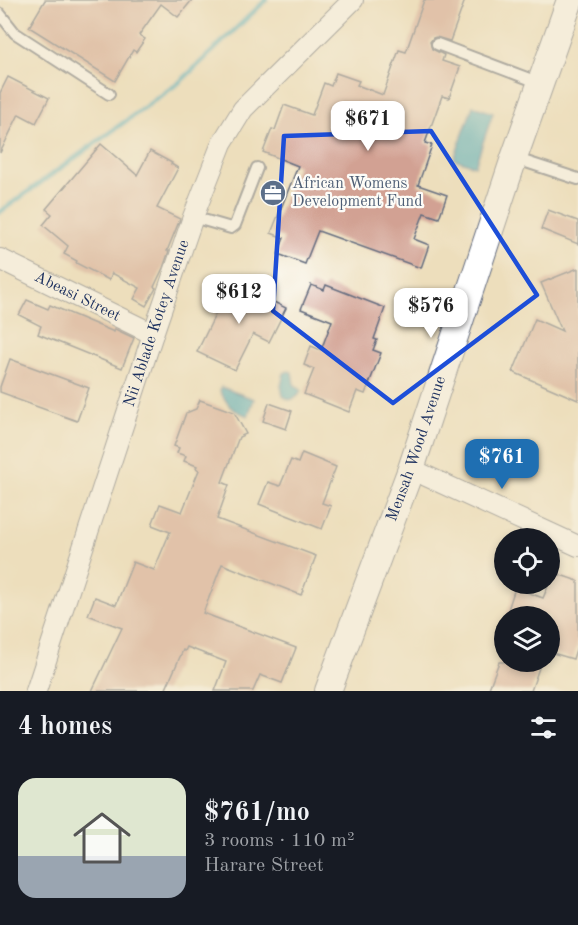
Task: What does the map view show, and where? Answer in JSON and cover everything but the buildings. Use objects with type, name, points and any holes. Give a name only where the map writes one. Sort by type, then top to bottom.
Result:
[{"type":"street","name":"Nii Ablade Kotey Avenue","points":[[36,691],[153,334],[193,217],[222,143],[243,109],[353,0]]},
{"type":"street","name":"Mensah Wood Avenue","points":[[328,691],[411,469],[514,158],[570,0]]},
{"type":"street","name":"Abeasi Street","points":[[0,259],[153,334]]},
{"type":"street","points":[[411,469],[578,546]]},
{"type":"lane","points":[[0,14],[15,33],[109,94]]},
{"type":"lane","points":[[437,44],[540,83]]},
{"type":"lane","points":[[514,158],[578,179]]},
{"type":"lane","points":[[193,217],[231,228],[235,225],[257,168]]},
{"type":"highlighted area","points":[[431,131],[537,295],[393,403],[273,311],[284,136]]},
{"type":"water","points":[[473,106],[493,113],[475,166],[454,159]]},
{"type":"water","points":[[292,372],[294,384],[301,390],[297,397],[289,400],[283,396],[281,386],[284,373]]},
{"type":"water","points":[[221,387],[254,399],[248,416],[231,407],[220,391]]},
{"type":"waterway","points":[[0,212],[181,81],[266,0]]},
{"type":"place","name":"African Womens Development Fund","points":[[273,193]]}]
